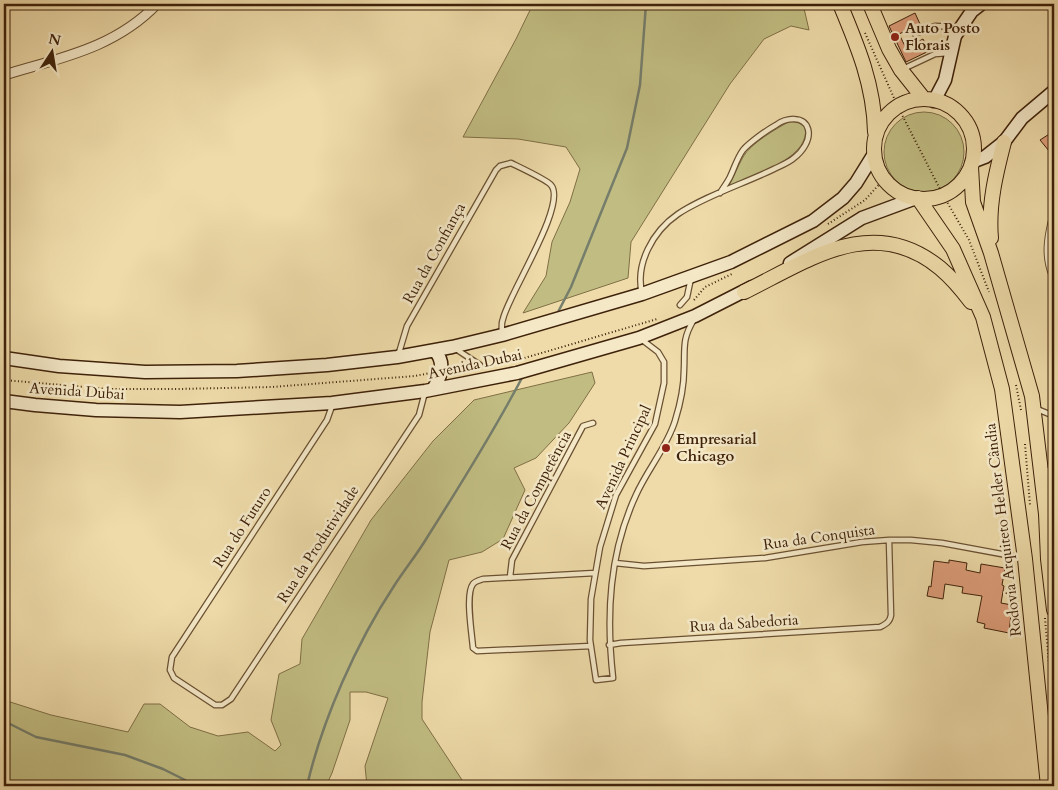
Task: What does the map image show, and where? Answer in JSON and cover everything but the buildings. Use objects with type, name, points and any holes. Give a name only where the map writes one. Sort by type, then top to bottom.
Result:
[{"type":"main road","points":[[840,4],[870,83],[874,111],[874,154],[884,180],[899,193],[927,199],[953,190],[964,180],[971,164]]},
{"type":"main road","points":[[875,8],[889,49],[902,70],[929,100]]},
{"type":"main road","points":[[875,136],[884,119],[896,108],[909,101],[929,100],[955,110],[967,123],[973,138],[971,164],[974,202],[1032,396],[1046,514],[1048,559],[1054,610]]},
{"type":"main road","points":[[991,254],[991,206],[996,173],[1004,142]]},
{"type":"main road","name":"Rodovia Arquiteto Helder Cândia","points":[[917,198],[953,249],[983,317],[1002,388],[1025,559],[1048,786]]},
{"type":"main road","points":[[744,292],[820,254],[848,245],[874,242],[896,244],[916,252],[940,268],[956,283],[983,317]]},
{"type":"street","points":[[4,75],[100,45],[129,28],[157,4]]},
{"type":"street","points":[[929,100],[945,80],[955,36],[972,11],[980,4]]},
{"type":"street","points":[[971,164],[985,157],[1004,142],[1022,118],[1054,91]]},
{"type":"street","name":"Avenida Dubai","points":[[4,358],[59,366],[155,372],[237,371],[327,365],[435,351],[502,335],[642,294],[731,262],[813,221],[843,198],[856,184],[874,154]]},
{"type":"street","name":"Avenida Dubai","points":[[4,401],[36,406],[96,410],[180,412],[332,403],[429,390],[517,373],[639,338],[695,316],[744,292],[862,218],[917,198]]},
{"type":"street","points":[[1054,218],[1049,238],[1049,256],[1054,276]]},
{"type":"street","points":[[429,390],[439,380],[442,366],[439,356],[435,351]]},
{"type":"street","points":[[1046,514],[1054,526]]},
{"type":"lane","points":[[916,34],[935,26],[960,27]]},
{"type":"lane","points":[[902,70],[934,54],[950,52]]},
{"type":"lane","points":[[642,294],[640,274],[642,262],[659,233],[677,215],[794,158],[802,151],[807,141],[809,133],[807,125],[799,120],[789,118],[777,124],[744,149],[720,194]]},
{"type":"lane","name":"Rua da Confiança","points":[[398,357],[408,326],[496,170],[500,166],[511,163],[551,185],[554,192],[548,220],[536,250],[502,319],[502,335]]},
{"type":"lane","points":[[680,305],[687,297],[692,276]]},
{"type":"lane","name":"Avenida Principal","points":[[639,338],[658,352],[664,362],[664,383],[660,408],[649,436],[616,495],[604,531],[591,599],[591,646],[596,680],[613,678],[609,646],[610,603],[615,564],[635,496],[676,420],[684,368],[684,341],[695,316]]},
{"type":"lane","points":[[452,347],[480,365]]},
{"type":"lane","name":"Rua da Produtividade","points":[[170,665],[174,678],[214,705],[222,705],[231,699],[419,414],[429,390]]},
{"type":"lane","name":"Rua do Futuro","points":[[170,665],[177,649],[327,420],[332,403]]},
{"type":"lane","points":[[1033,408],[1054,416]]},
{"type":"lane","name":"Rua da Competência","points":[[510,577],[512,560],[583,426],[593,423]]},
{"type":"lane","points":[[1042,477],[1054,466]]},
{"type":"lane","name":"Rua da Conquista","points":[[615,564],[644,566],[765,558],[862,542],[889,540],[942,543],[1025,559]]},
{"type":"lane","name":"Rua da Sabedoria","points":[[609,646],[621,643],[880,627],[886,624],[891,615],[889,540]]},
{"type":"lane","points":[[591,646],[477,651],[473,648],[470,596],[473,584],[483,579],[595,573]]},
{"type":"shaded area","points":[[533,4],[803,4],[809,30],[791,26],[764,39],[730,84],[631,242],[628,278],[523,313],[546,276],[552,242],[570,202],[580,169],[566,147],[518,139],[463,137]]},
{"type":"shaded area","points":[[916,112],[932,112],[946,119],[957,130],[964,144],[964,160],[961,167],[946,185],[932,192],[916,192],[902,185],[891,174],[884,160],[884,144],[891,130],[902,119]]},
{"type":"shaded area","points":[[790,121],[805,127],[805,138],[799,148],[778,164],[729,186],[741,160],[747,152],[764,137]]},
{"type":"shaded area","points":[[592,372],[595,383],[569,423],[536,458],[514,468],[525,490],[503,539],[482,552],[449,560],[430,632],[422,702],[422,719],[466,786],[367,786],[365,766],[388,698],[366,692],[350,692],[350,720],[326,786],[4,786],[4,700],[51,715],[128,732],[144,704],[160,704],[190,727],[218,736],[248,732],[275,751],[281,745],[271,720],[279,674],[300,664],[302,639],[371,520],[433,441],[474,400]]},
{"type":"waterway","points":[[557,314],[571,287],[627,148],[640,85],[646,4]]},
{"type":"waterway","points":[[307,786],[331,708],[354,656],[380,608],[465,477],[523,376]]},
{"type":"waterway","points":[[4,721],[36,737],[125,755],[163,769],[193,784],[213,786]]},
{"type":"place","name":"Auto Posto Florais","points":[[895,37]]},
{"type":"place","name":"Empresarial Chicago","points":[[666,448]]}]
